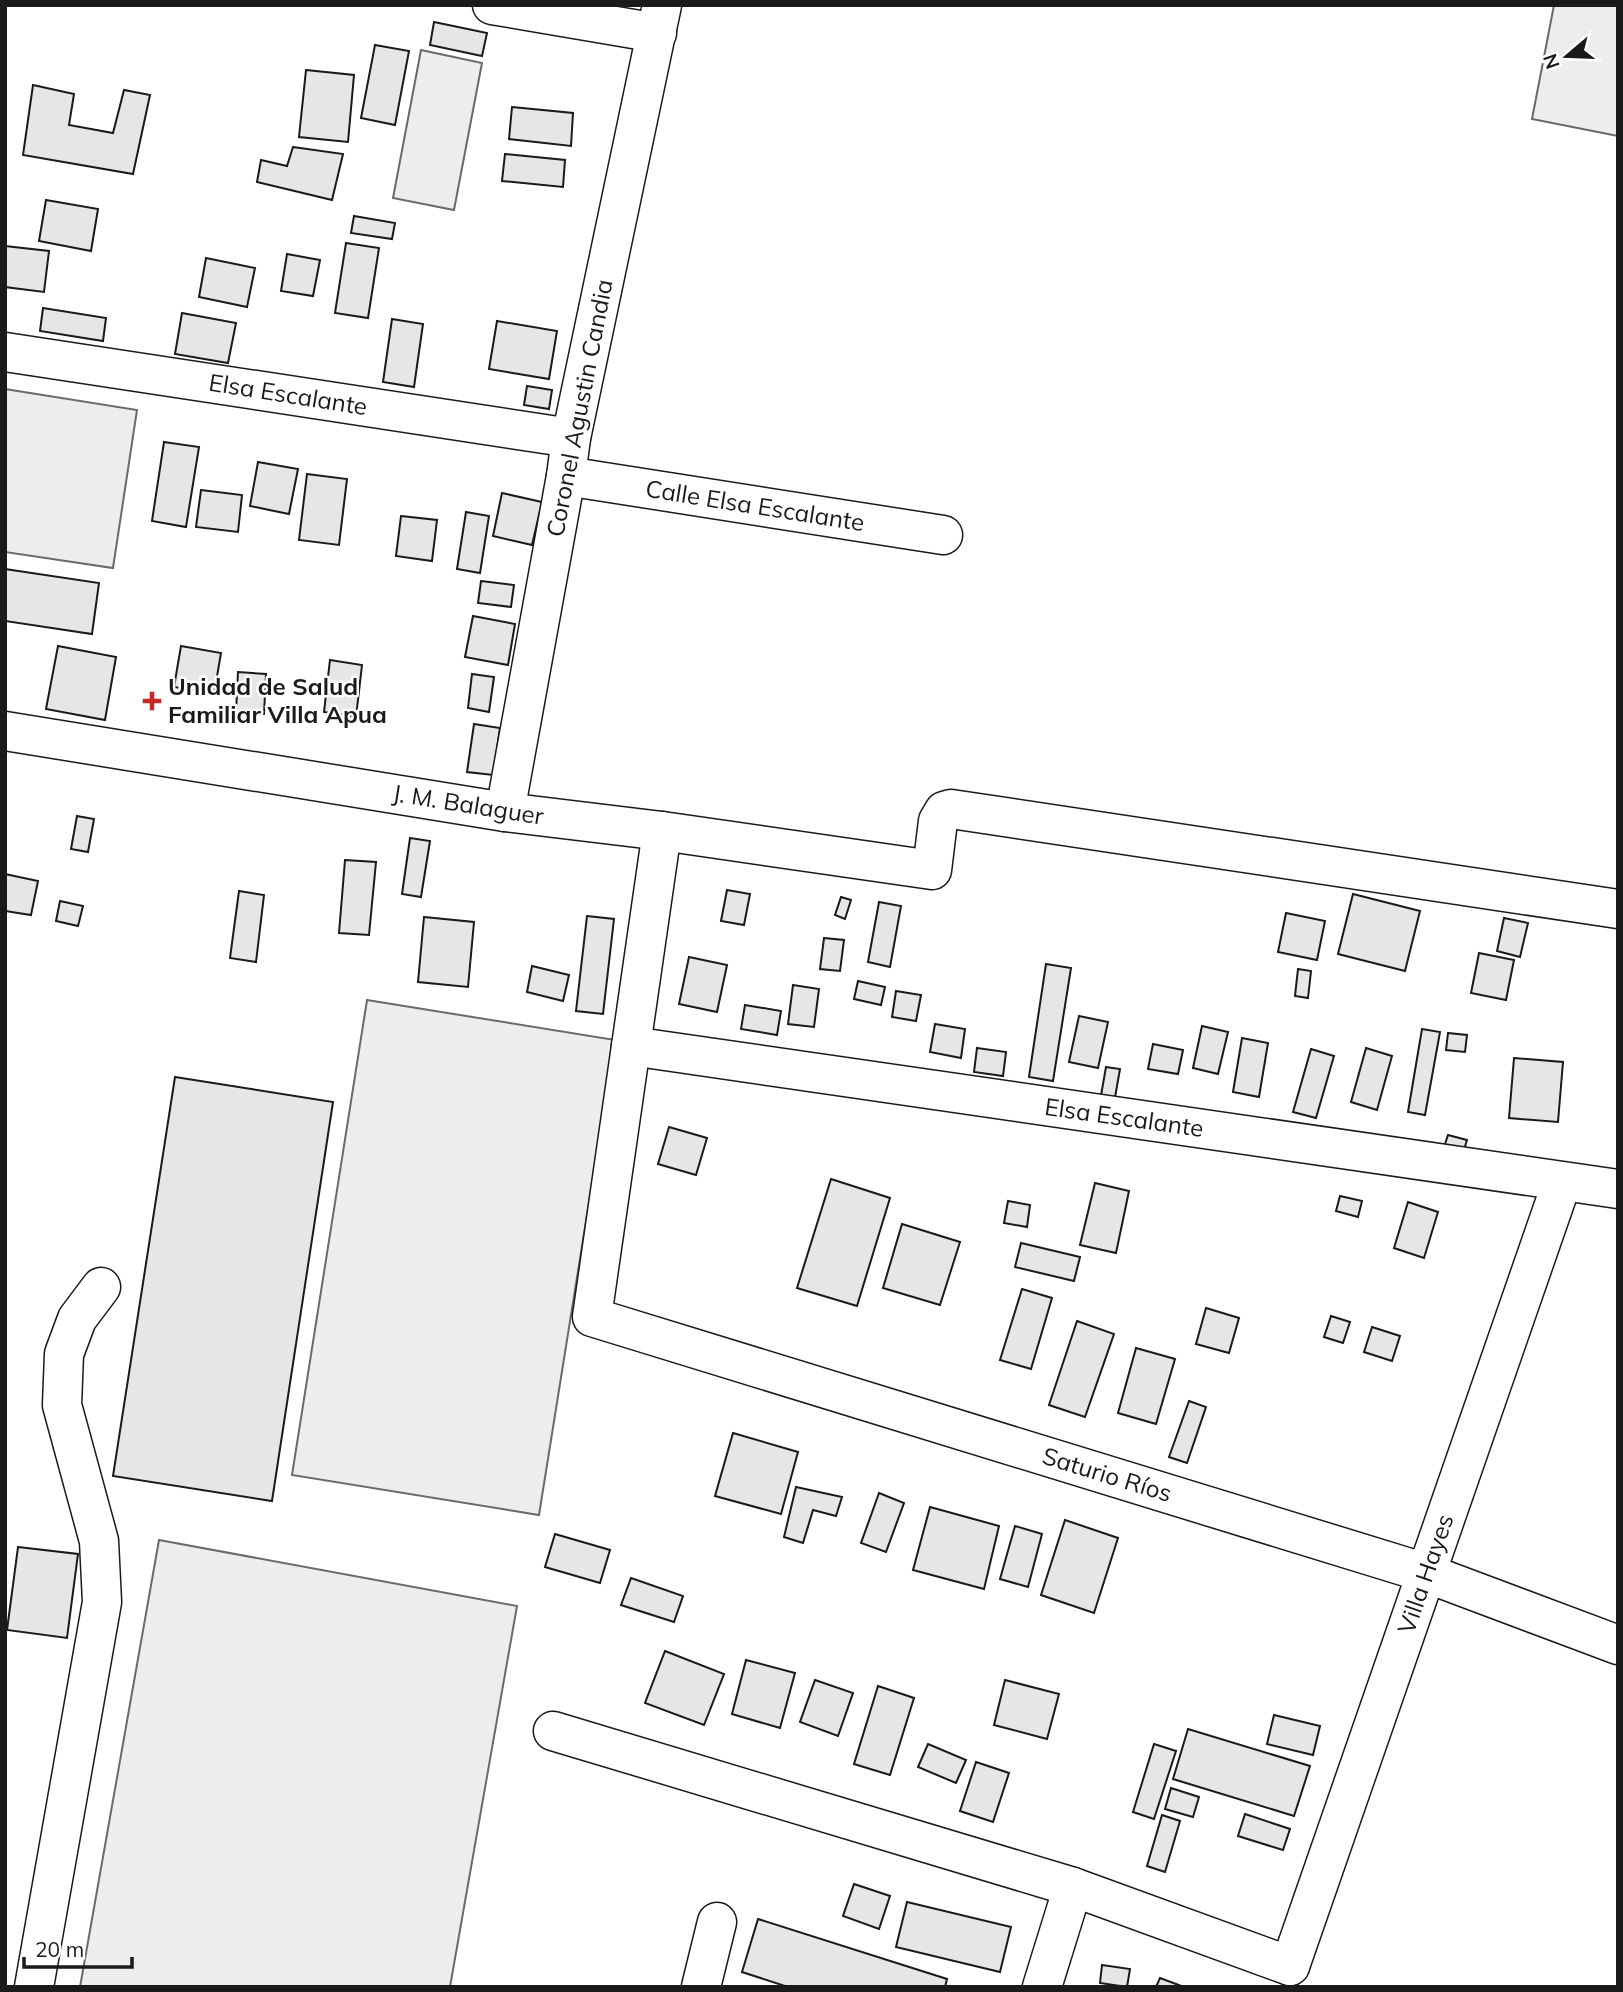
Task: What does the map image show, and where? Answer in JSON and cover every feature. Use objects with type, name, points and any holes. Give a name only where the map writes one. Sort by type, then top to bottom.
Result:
[{"type":"street","points":[[492,5],[659,19]]},
{"type":"street","name":"Coronel Agustin Candia","points":[[505,812],[571,438],[659,19]]},
{"type":"street","name":"Elsa Escalante","points":[[5,352],[571,438]]},
{"type":"street","name":"Calle Elsa Escalante","points":[[566,476],[943,535]]},
{"type":"street","name":"J. M. Balaguer","points":[[5,731],[505,812],[662,831],[932,870],[938,821],[944,811],[951,809],[1618,909]]},
{"type":"street","points":[[631,1046],[662,831]]},
{"type":"street","name":"Elsa Escalante","points":[[631,1046],[1618,1189]]},
{"type":"street","name":"Saturio Ríos","points":[[631,1046],[592,1317],[1426,1573],[1618,1645]]},
{"type":"street","name":"Villa Hayes","points":[[1292,1977],[1426,1573],[1562,1182]]},
{"type":"street","points":[[34,1987],[102,1602],[99,1541],[62,1405],[64,1354],[77,1319],[101,1287]]},
{"type":"street","points":[[553,1731],[1073,1886],[1292,1977]]},
{"type":"street","points":[[1042,1987],[1073,1886]]},
{"type":"street","points":[[701,1987],[717,1922]]},
{"type":"shaded area","points":[[1554,5],[1618,5],[1618,136],[1532,119]]},
{"type":"shaded area","points":[[421,50],[482,63],[454,210],[393,198]]},
{"type":"shaded area","points":[[5,389],[137,410],[113,568],[5,552]]},
{"type":"shaded area","points":[[367,1000],[615,1040],[539,1515],[292,1475]]},
{"type":"shaded area","points":[[159,1540],[517,1606],[450,1987],[80,1987]]},
{"type":"building","points":[[434,22],[487,33],[482,56],[430,45]]},
{"type":"building","points":[[375,45],[409,51],[395,125],[361,118]]},
{"type":"building","points":[[306,70],[354,75],[348,142],[299,137]]},
{"type":"building","points":[[33,85],[74,94],[69,125],[113,133],[124,90],[150,95],[133,174],[23,155]]},
{"type":"building","points":[[512,107],[573,113],[571,146],[509,139]]},
{"type":"building","points":[[293,147],[343,154],[332,200],[257,182],[261,160],[287,166]]},
{"type":"building","points":[[505,154],[565,160],[563,187],[502,181]]},
{"type":"building","points":[[46,200],[98,209],[91,251],[39,241]]},
{"type":"building","points":[[354,216],[395,223],[392,239],[351,233]]},
{"type":"building","points":[[346,243],[379,248],[368,318],[335,313]]},
{"type":"building","points":[[5,246],[49,251],[44,292],[5,287]]},
{"type":"building","points":[[287,254],[320,260],[313,296],[281,291]]},
{"type":"building","points":[[206,258],[255,268],[247,307],[199,297]]},
{"type":"building","points":[[43,308],[106,318],[103,341],[40,331]]},
{"type":"building","points":[[182,313],[236,323],[228,363],[175,354]]},
{"type":"building","points":[[392,319],[423,324],[414,387],[383,382]]},
{"type":"building","points":[[497,321],[557,331],[549,379],[489,369]]},
{"type":"building","points":[[527,386],[552,390],[549,409],[524,405]]},
{"type":"building","points":[[164,442],[199,447],[186,527],[152,521]]},
{"type":"building","points":[[258,462],[298,469],[289,514],[250,506]]},
{"type":"building","points":[[307,474],[347,479],[339,545],[299,540]]},
{"type":"building","points":[[201,490],[242,495],[238,532],[196,527]]},
{"type":"building","points":[[502,493],[542,502],[532,545],[493,536]]},
{"type":"building","points":[[466,512],[489,516],[480,573],[457,569]]},
{"type":"building","points":[[401,516],[437,520],[432,561],[396,556]]},
{"type":"building","points":[[5,569],[99,583],[92,634],[5,621]]},
{"type":"building","points":[[481,581],[514,585],[511,607],[478,603]]},
{"type":"building","points":[[473,616],[515,624],[508,665],[465,657]]},
{"type":"building","points":[[58,646],[116,657],[105,720],[46,709]]},
{"type":"building","points":[[181,646],[221,653],[214,694],[174,687]]},
{"type":"building","points":[[330,660],[362,665],[356,717],[324,712]]},
{"type":"building","points":[[238,672],[266,674],[264,714],[236,712]]},
{"type":"building","points":[[472,674],[494,677],[489,712],[468,708]]},
{"type":"building","points":[[474,724],[500,728],[493,775],[467,772]]},
{"type":"building","points":[[77,816],[94,819],[88,852],[71,849]]},
{"type":"building","points":[[410,838],[430,841],[421,897],[402,894]]},
{"type":"building","points":[[345,860],[376,862],[369,935],[339,933]]},
{"type":"building","points":[[5,874],[38,881],[31,915],[5,911]]},
{"type":"building","points":[[727,890],[750,894],[744,925],[721,921]]},
{"type":"building","points":[[239,891],[264,895],[256,962],[230,958]]},
{"type":"building","points":[[1353,894],[1420,911],[1405,971],[1338,954]]},
{"type":"building","points":[[841,897],[851,900],[845,919],[835,915]]},
{"type":"building","points":[[60,901],[83,906],[78,926],[56,921]]},
{"type":"building","points":[[879,902],[901,906],[890,967],[868,962]]},
{"type":"building","points":[[1286,913],[1325,921],[1317,960],[1278,952]]},
{"type":"building","points":[[587,916],[614,919],[603,1014],[576,1011]]},
{"type":"building","points":[[424,917],[474,922],[468,987],[418,982]]},
{"type":"building","points":[[1504,918],[1528,923],[1520,957],[1497,951]]},
{"type":"building","points":[[824,938],[844,940],[840,971],[820,969]]},
{"type":"building","points":[[1479,953],[1514,960],[1506,1000],[1471,993]]},
{"type":"building","points":[[689,957],[727,965],[717,1012],[679,1004]]},
{"type":"building","points":[[1046,964],[1071,968],[1053,1081],[1029,1077]]},
{"type":"building","points":[[532,966],[569,975],[563,1001],[527,992]]},
{"type":"building","points":[[1298,969],[1311,971],[1308,998],[1295,996]]},
{"type":"building","points":[[858,981],[885,987],[881,1005],[854,999]]},
{"type":"building","points":[[793,985],[819,989],[814,1027],[788,1024]]},
{"type":"building","points":[[896,991],[921,995],[916,1021],[892,1017]]},
{"type":"building","points":[[745,1005],[781,1011],[777,1035],[741,1029]]},
{"type":"building","points":[[1079,1016],[1108,1022],[1098,1068],[1069,1062]]},
{"type":"building","points":[[935,1024],[965,1029],[961,1058],[930,1052]]},
{"type":"building","points":[[1202,1026],[1228,1032],[1218,1074],[1193,1068]]},
{"type":"building","points":[[1422,1029],[1440,1032],[1425,1115],[1408,1112]]},
{"type":"building","points":[[1448,1033],[1467,1035],[1465,1052],[1446,1050]]},
{"type":"building","points":[[1242,1038],[1268,1043],[1259,1097],[1233,1092]]},
{"type":"building","points":[[1153,1044],[1183,1050],[1178,1074],[1148,1069]]},
{"type":"building","points":[[977,1048],[1006,1052],[1003,1076],[974,1072]]},
{"type":"building","points":[[1366,1048],[1392,1056],[1377,1110],[1351,1102]]},
{"type":"building","points":[[1311,1049],[1334,1056],[1316,1118],[1293,1112]]},
{"type":"building","points":[[1514,1058],[1563,1062],[1558,1122],[1509,1118]]},
{"type":"building","points":[[1106,1067],[1120,1069],[1114,1103],[1100,1101]]},
{"type":"building","points":[[175,1077],[333,1102],[272,1501],[113,1476]]},
{"type":"building","points":[[669,1127],[707,1138],[696,1175],[658,1164]]},
{"type":"building","points":[[1448,1135],[1467,1140],[1462,1156],[1443,1150]]},
{"type":"building","points":[[831,1179],[890,1198],[857,1306],[797,1288]]},
{"type":"building","points":[[1095,1183],[1129,1191],[1116,1253],[1080,1245]]},
{"type":"building","points":[[1340,1196],[1362,1201],[1358,1217],[1336,1211]]},
{"type":"building","points":[[1008,1201],[1030,1205],[1027,1227],[1004,1223]]},
{"type":"building","points":[[1408,1202],[1438,1212],[1424,1258],[1394,1248]]},
{"type":"building","points":[[902,1224],[960,1242],[940,1305],[883,1288]]},
{"type":"building","points":[[1021,1243],[1080,1257],[1074,1281],[1015,1267]]},
{"type":"building","points":[[1022,1289],[1052,1298],[1031,1369],[1000,1360]]},
{"type":"building","points":[[1206,1308],[1239,1318],[1229,1353],[1196,1344]]},
{"type":"building","points":[[1331,1316],[1350,1322],[1343,1343],[1324,1337]]},
{"type":"building","points":[[1077,1321],[1114,1334],[1085,1417],[1049,1405]]},
{"type":"building","points":[[1372,1327],[1400,1336],[1392,1361],[1364,1352]]},
{"type":"building","points":[[1136,1348],[1175,1359],[1156,1424],[1118,1413]]},
{"type":"building","points":[[1189,1401],[1206,1407],[1187,1463],[1169,1457]]},
{"type":"building","points":[[733,1433],[798,1452],[781,1514],[715,1496]]},
{"type":"building","points":[[796,1487],[842,1497],[836,1516],[813,1510],[803,1543],[784,1537]]},
{"type":"building","points":[[879,1493],[904,1503],[886,1552],[861,1543]]},
{"type":"building","points":[[930,1507],[999,1526],[984,1589],[913,1570]]},
{"type":"building","points":[[1065,1520],[1118,1538],[1094,1613],[1041,1595]]},
{"type":"building","points":[[1015,1526],[1042,1534],[1028,1587],[1000,1579]]},
{"type":"building","points":[[555,1534],[610,1550],[600,1583],[545,1567]]},
{"type":"building","points":[[18,1547],[78,1554],[67,1638],[7,1630]]},
{"type":"building","points":[[631,1578],[683,1596],[674,1622],[621,1605]]},
{"type":"building","points":[[665,1651],[724,1674],[704,1725],[645,1703]]},
{"type":"building","points":[[746,1660],[795,1673],[780,1728],[732,1714]]},
{"type":"building","points":[[815,1680],[853,1693],[838,1736],[800,1722]]},
{"type":"building","points":[[1005,1680],[1059,1694],[1047,1739],[994,1725]]},
{"type":"building","points":[[878,1686],[914,1698],[890,1775],[854,1764]]},
{"type":"building","points":[[1274,1715],[1320,1726],[1313,1755],[1267,1744]]},
{"type":"building","points":[[1188,1729],[1310,1766],[1294,1816],[1173,1779]]},
{"type":"building","points":[[928,1744],[966,1760],[956,1783],[918,1767]]},
{"type":"building","points":[[1154,1744],[1176,1751],[1154,1819],[1133,1812]]},
{"type":"building","points":[[976,1762],[1009,1773],[993,1822],[960,1811]]},
{"type":"building","points":[[1171,1788],[1199,1797],[1193,1817],[1165,1809]]},
{"type":"building","points":[[1245,1814],[1290,1829],[1283,1850],[1238,1836]]},
{"type":"building","points":[[1162,1815],[1180,1821],[1165,1872],[1147,1866]]},
{"type":"building","points":[[854,1884],[890,1896],[879,1929],[843,1916]]},
{"type":"building","points":[[907,1902],[1011,1927],[1000,1972],[896,1947]]},
{"type":"building","points":[[758,1919],[947,1979],[945,1987],[788,1987],[742,1972]]},
{"type":"building","points":[[1102,1965],[1130,1969],[1127,1987],[1100,1983]]},
{"type":"building","points":[[1160,1978],[1184,1987],[1156,1987]]},
{"type":"place","name":"Unidad de Salud Familiar Villa Apua","points":[[152,701]]}]
